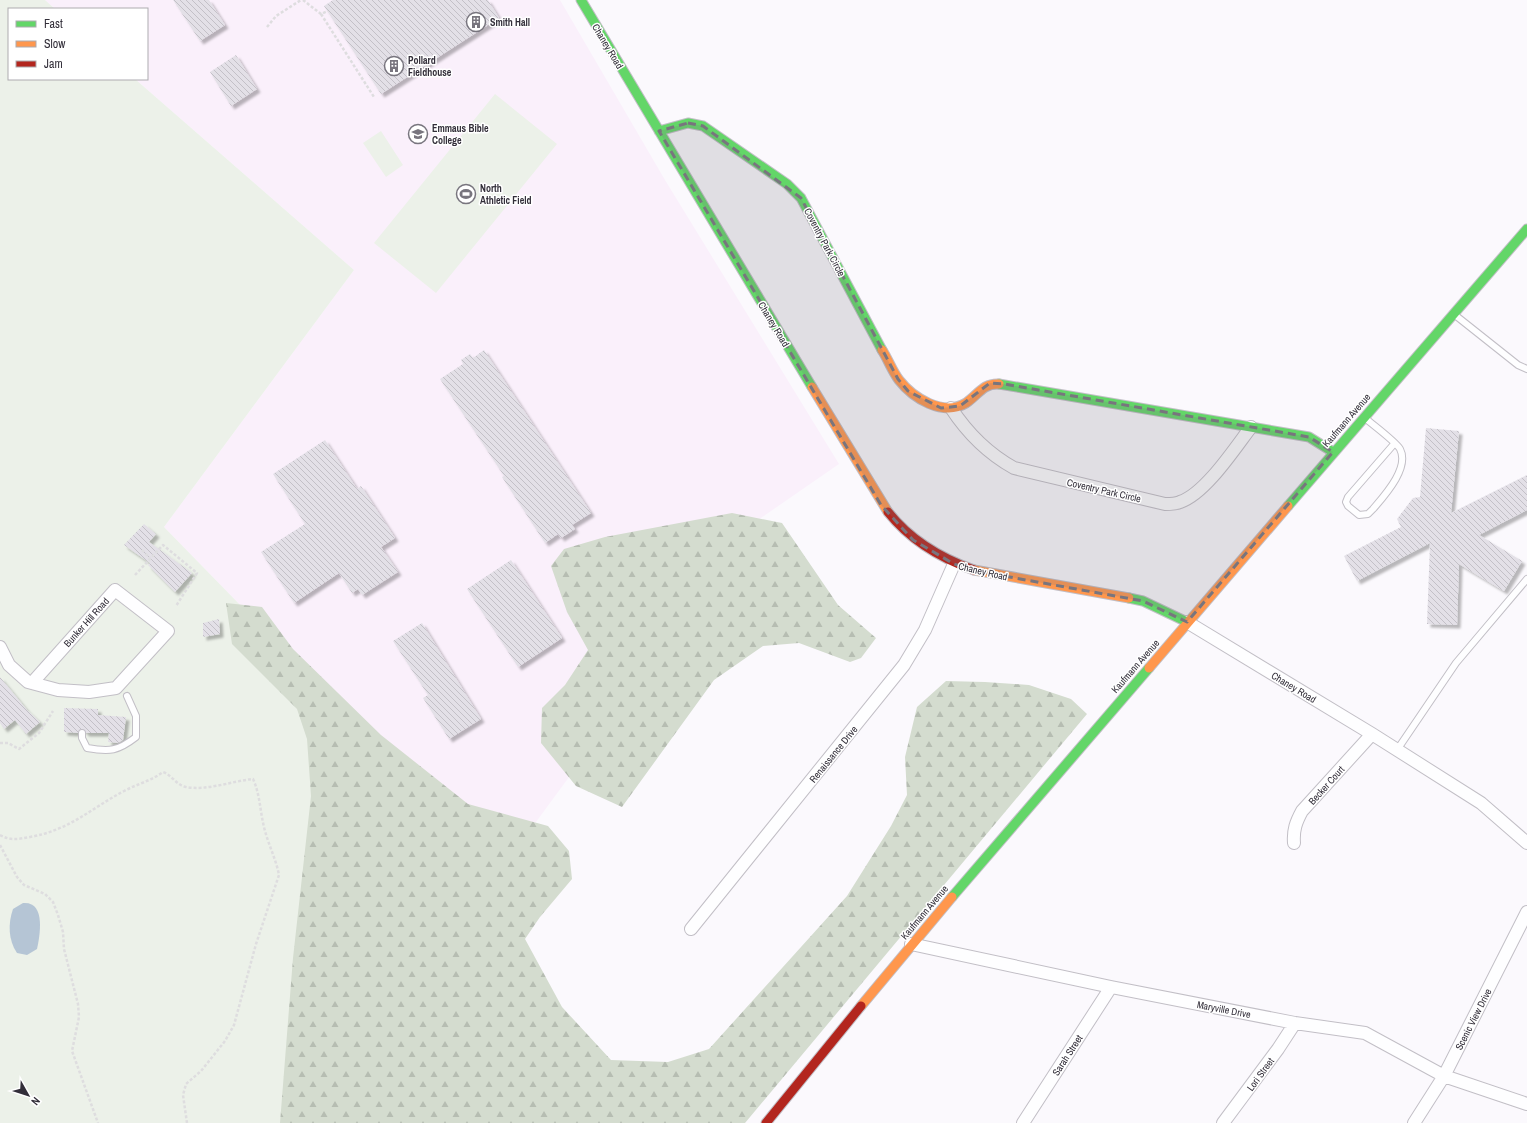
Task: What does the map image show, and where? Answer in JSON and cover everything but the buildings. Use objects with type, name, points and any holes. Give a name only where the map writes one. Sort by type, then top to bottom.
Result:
[{"type":"street","name":"Chaney Road","points":[[581,0],[881,505],[893,521],[913,540],[935,555],[954,564],[976,571],[1143,601],[1187,622],[1372,734],[1481,804],[1527,843]]},
{"type":"street","name":"Coventry Park Circle","points":[[659,131],[688,123],[703,126],[787,184],[797,193],[898,379],[908,391],[930,405],[951,408],[965,429],[997,459],[1014,468],[1165,504],[1181,502],[1200,488],[1217,471],[1251,427]]},
{"type":"street","name":"Kaufmann Avenue","points":[[766,1123],[910,944],[1333,452],[1453,314],[1522,239],[1527,229]]},
{"type":"street","points":[[951,408],[960,406],[974,397],[981,388],[990,383],[1309,437],[1333,452]]},
{"type":"street","name":"Renaissance Drive","points":[[691,929],[904,665],[925,630],[954,564]]},
{"type":"street","name":"Bunker Hill Road","points":[[0,646],[9,665],[28,682],[58,690],[89,692],[116,688],[168,631],[115,590],[32,683]]},
{"type":"street","name":"Becker Court","points":[[1294,843],[1293,833],[1302,811],[1372,734]]},
{"type":"street","name":"Scenic View Drive","points":[[1414,1123],[1444,1076],[1527,912]]},
{"type":"street","name":"Maryville Drive","points":[[910,944],[1111,987],[1295,1023],[1365,1034],[1444,1076],[1527,1104]]},
{"type":"street","name":"Sarah Street","points":[[1023,1123],[1111,987]]},
{"type":"street","name":"Lori Street","points":[[1224,1123],[1295,1023]]},
{"type":"lane","points":[[1453,314],[1518,365],[1527,369]]},
{"type":"lane","points":[[1364,417],[1394,444],[1399,449],[1401,455],[1398,477],[1368,514],[1359,515],[1348,506],[1346,502],[1348,497],[1394,444]]},
{"type":"lane","points":[[1397,750],[1456,662],[1527,579]]},
{"type":"lane","points":[[82,733],[82,738],[87,748],[101,751],[122,748],[136,737],[136,716],[127,696]]},
{"type":"path","points":[[267,26],[276,16],[302,0],[321,14],[374,97]]},
{"type":"path","points":[[321,14],[328,11]]},
{"type":"path","points":[[135,575],[163,545],[197,573],[176,606]]},
{"type":"path","points":[[142,550],[150,558]]},
{"type":"path","points":[[0,742],[8,743],[19,749],[39,733],[53,710]]},
{"type":"path","points":[[0,835],[18,840],[59,830],[83,818],[104,802],[126,790],[154,778],[163,772],[170,774],[177,783],[185,787],[201,787],[253,779],[257,788],[267,838],[277,864],[279,875],[256,944],[234,1025],[225,1041],[209,1061],[186,1084],[183,1095],[187,1123]]},
{"type":"path","points":[[0,845],[17,877],[24,885],[45,894],[53,902],[58,915],[63,932],[64,949],[78,1004],[79,1017],[72,1051],[98,1123]]},
{"type":"highlighted area","points":[[688,123],[703,126],[801,198],[898,379],[908,391],[941,408],[960,406],[990,383],[1004,384],[1309,437],[1333,452],[1187,622],[1143,601],[976,571],[954,564],[913,540],[881,505],[659,131]]},
{"type":"shaded area","points":[[0,0],[45,0],[54,8],[8,8],[8,80],[136,80],[354,270],[164,527],[500,871],[435,1123],[0,1123]]},
{"type":"shaded area","points":[[45,0],[560,0],[665,180],[839,464],[758,520],[500,871],[164,527],[354,270],[136,80],[148,80],[148,8],[54,8]]},
{"type":"shaded area","name":"North Athletic Field","points":[[495,94],[557,144],[436,293],[374,243]]},
{"type":"shaded area","points":[[381,131],[403,165],[386,177],[363,143]]},
{"type":"green space","points":[[732,513],[782,523],[838,605],[876,638],[861,658],[850,662],[799,643],[763,646],[714,680],[622,807],[576,786],[541,743],[542,708],[565,685],[588,650],[567,612],[551,566],[564,549],[605,537]]},
{"type":"green space","points":[[226,603],[262,607],[293,649],[381,735],[468,804],[548,826],[569,851],[572,879],[540,917],[525,939],[562,1007],[611,1060],[668,1062],[709,1049],[847,896],[891,826],[907,795],[905,757],[917,707],[946,681],[1029,685],[1071,699],[1087,714],[745,1123],[280,1123],[293,958],[311,796],[307,739],[297,709],[232,644]]},
{"type":"water","points":[[23,903],[30,904],[35,907],[40,920],[37,949],[27,955],[17,953],[10,937],[10,920],[13,909]]},
{"type":"traffic: fast","points":[[581,0],[812,387]]},
{"type":"traffic: fast","points":[[659,131],[688,123],[703,126],[787,184],[801,198],[882,350]]},
{"type":"traffic: fast","points":[[1288,506],[1527,229]]},
{"type":"traffic: fast","points":[[999,384],[1309,437],[1333,452]]},
{"type":"traffic: fast","points":[[1129,598],[1143,601],[1187,622]]},
{"type":"traffic: fast","points":[[952,897],[1149,668]]},
{"type":"traffic: slow","points":[[882,350],[899,380],[905,387],[920,399],[938,407],[957,407],[966,403],[985,387],[993,384],[999,384]]},
{"type":"traffic: slow","points":[[812,387],[888,512]]},
{"type":"traffic: slow","points":[[1149,668],[1288,506]]},
{"type":"traffic: slow","points":[[974,570],[1129,598]]},
{"type":"traffic: slow","points":[[861,1006],[952,897]]},
{"type":"traffic: jam","points":[[888,512],[906,532],[916,540],[949,560],[974,570]]},
{"type":"traffic: jam","points":[[766,1123],[861,1006]]},
{"type":"place","name":"Smith Hall","points":[[476,22]]},
{"type":"place","name":"Pollard Fieldhouse","points":[[394,66]]},
{"type":"place","name":"Emmaus Bible College","points":[[418,134]]},
{"type":"place","name":"North Athletic Field","points":[[466,194]]}]
